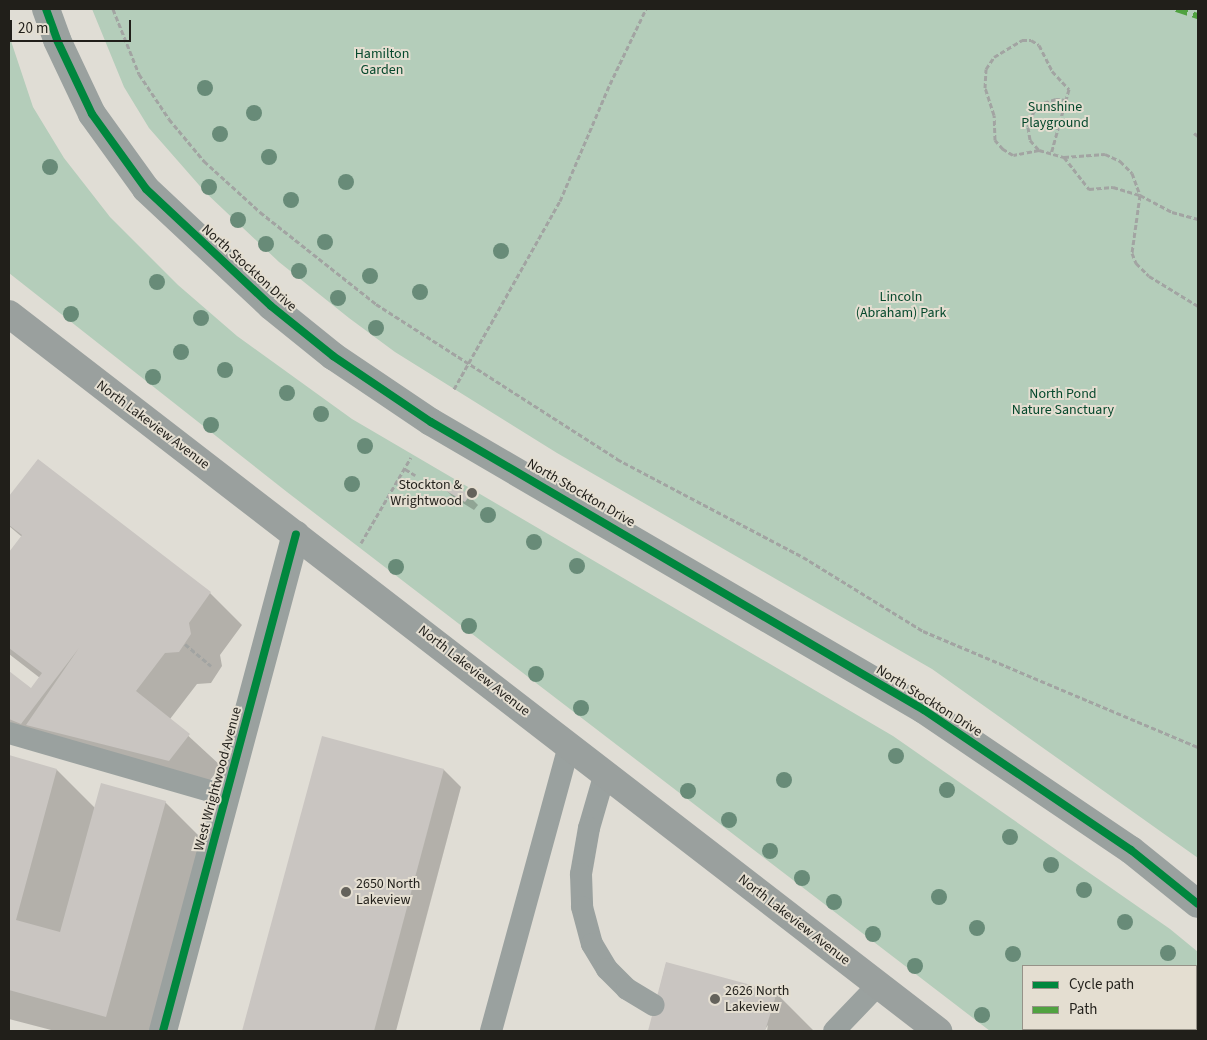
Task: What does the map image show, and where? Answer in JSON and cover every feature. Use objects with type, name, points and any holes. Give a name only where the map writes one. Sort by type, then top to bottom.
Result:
[{"type":"main road","name":"North Lakeview Avenue","points":[[9,314],[938,1031]]},
{"type":"street","name":"North Stockton Drive","points":[[46,9],[57,40],[92,114],[146,189],[264,300],[333,356],[431,422],[924,710],[1131,850],[1198,904]]},
{"type":"street","name":"West Wrightwood Avenue","points":[[164,1031],[296,534]]},
{"type":"lane","points":[[9,733],[227,796]]},
{"type":"lane","points":[[491,1031],[569,745]]},
{"type":"lane","points":[[605,773],[589,828],[581,874],[582,906],[592,944],[607,969],[627,989],[654,1005]]},
{"type":"lane","points":[[834,1031],[878,985]]},
{"type":"path","points":[[113,9],[139,74],[168,118],[204,161],[298,244],[376,304],[617,459],[803,557],[923,631],[1198,747]]},
{"type":"path","points":[[454,389],[560,201],[617,68],[646,9]]},
{"type":"path","points":[[1051,154],[1069,89],[1052,71],[1039,45],[1032,40],[1009,45],[986,69],[985,88],[994,115],[995,140],[1013,154],[1039,150],[1051,154],[1064,157],[1104,154],[1120,161],[1132,173],[1140,195],[1132,253],[1136,263],[1149,276],[1198,306]]},
{"type":"path","points":[[1039,150],[1030,140],[1028,127],[1034,111],[1043,103],[1067,100]]},
{"type":"path","points":[[1194,133],[1198,136]]},
{"type":"path","points":[[1064,157],[1089,189],[1113,188],[1140,195],[1185,217],[1198,219]]},
{"type":"path","points":[[359,547],[411,457]]},
{"type":"path","points":[[405,469],[415,475]]},
{"type":"path","points":[[185,644],[211,666]]},
{"type":"green space","name":"Lincoln (Abraham) Park","points":[[92,9],[1198,9],[1198,858],[932,669],[557,453],[395,352],[349,318],[279,262],[206,193],[149,128],[124,87]]},
{"type":"green space","points":[[9,35],[33,107],[64,158],[110,217],[178,285],[237,336],[352,419],[893,736],[1170,929],[1198,952],[1198,1031],[990,1031],[287,492],[9,273]]},
{"type":"building","points":[[38,459],[211,592],[189,623],[191,634],[179,652],[165,653],[136,691],[190,734],[169,761],[26,725],[79,648],[21,724],[9,719],[9,671],[31,688],[42,673],[9,648],[9,552],[22,535],[9,525],[9,496]]},
{"type":"building","points":[[447,481],[470,495],[465,502],[443,489]]},
{"type":"building","name":"2650 North Lakeview","points":[[322,736],[444,769],[374,1031],[242,1031]]},
{"type":"building","points":[[9,755],[57,769],[16,920],[60,932],[101,783],[166,801],[106,1017],[9,990]]},
{"type":"building","name":"2626 North Lakeview","points":[[666,962],[777,992],[765,1031],[648,1031]]},
{"type":"marked path","points":[[1176,9],[1198,16]]},
{"type":"cycle path","points":[[46,9],[57,40],[92,114],[146,189],[271,306],[333,356],[431,422],[924,710],[1131,850],[1198,904]]},
{"type":"cycle path","points":[[163,1031],[296,534]]},
{"type":"place","name":"Stockton & Wrightwood","points":[[472,493]]},
{"type":"place","name":"2650 North Lakeview","points":[[346,892]]},
{"type":"place","name":"2626 North Lakeview","points":[[715,999]]},
{"type":"park label","name":"Hamilton Garden","points":[[382,62]]},
{"type":"park label","name":"Sunshine Playground","points":[[1055,116]]},
{"type":"park label","name":"North Pond Nature Sanctuary","points":[[1063,402]]}]
